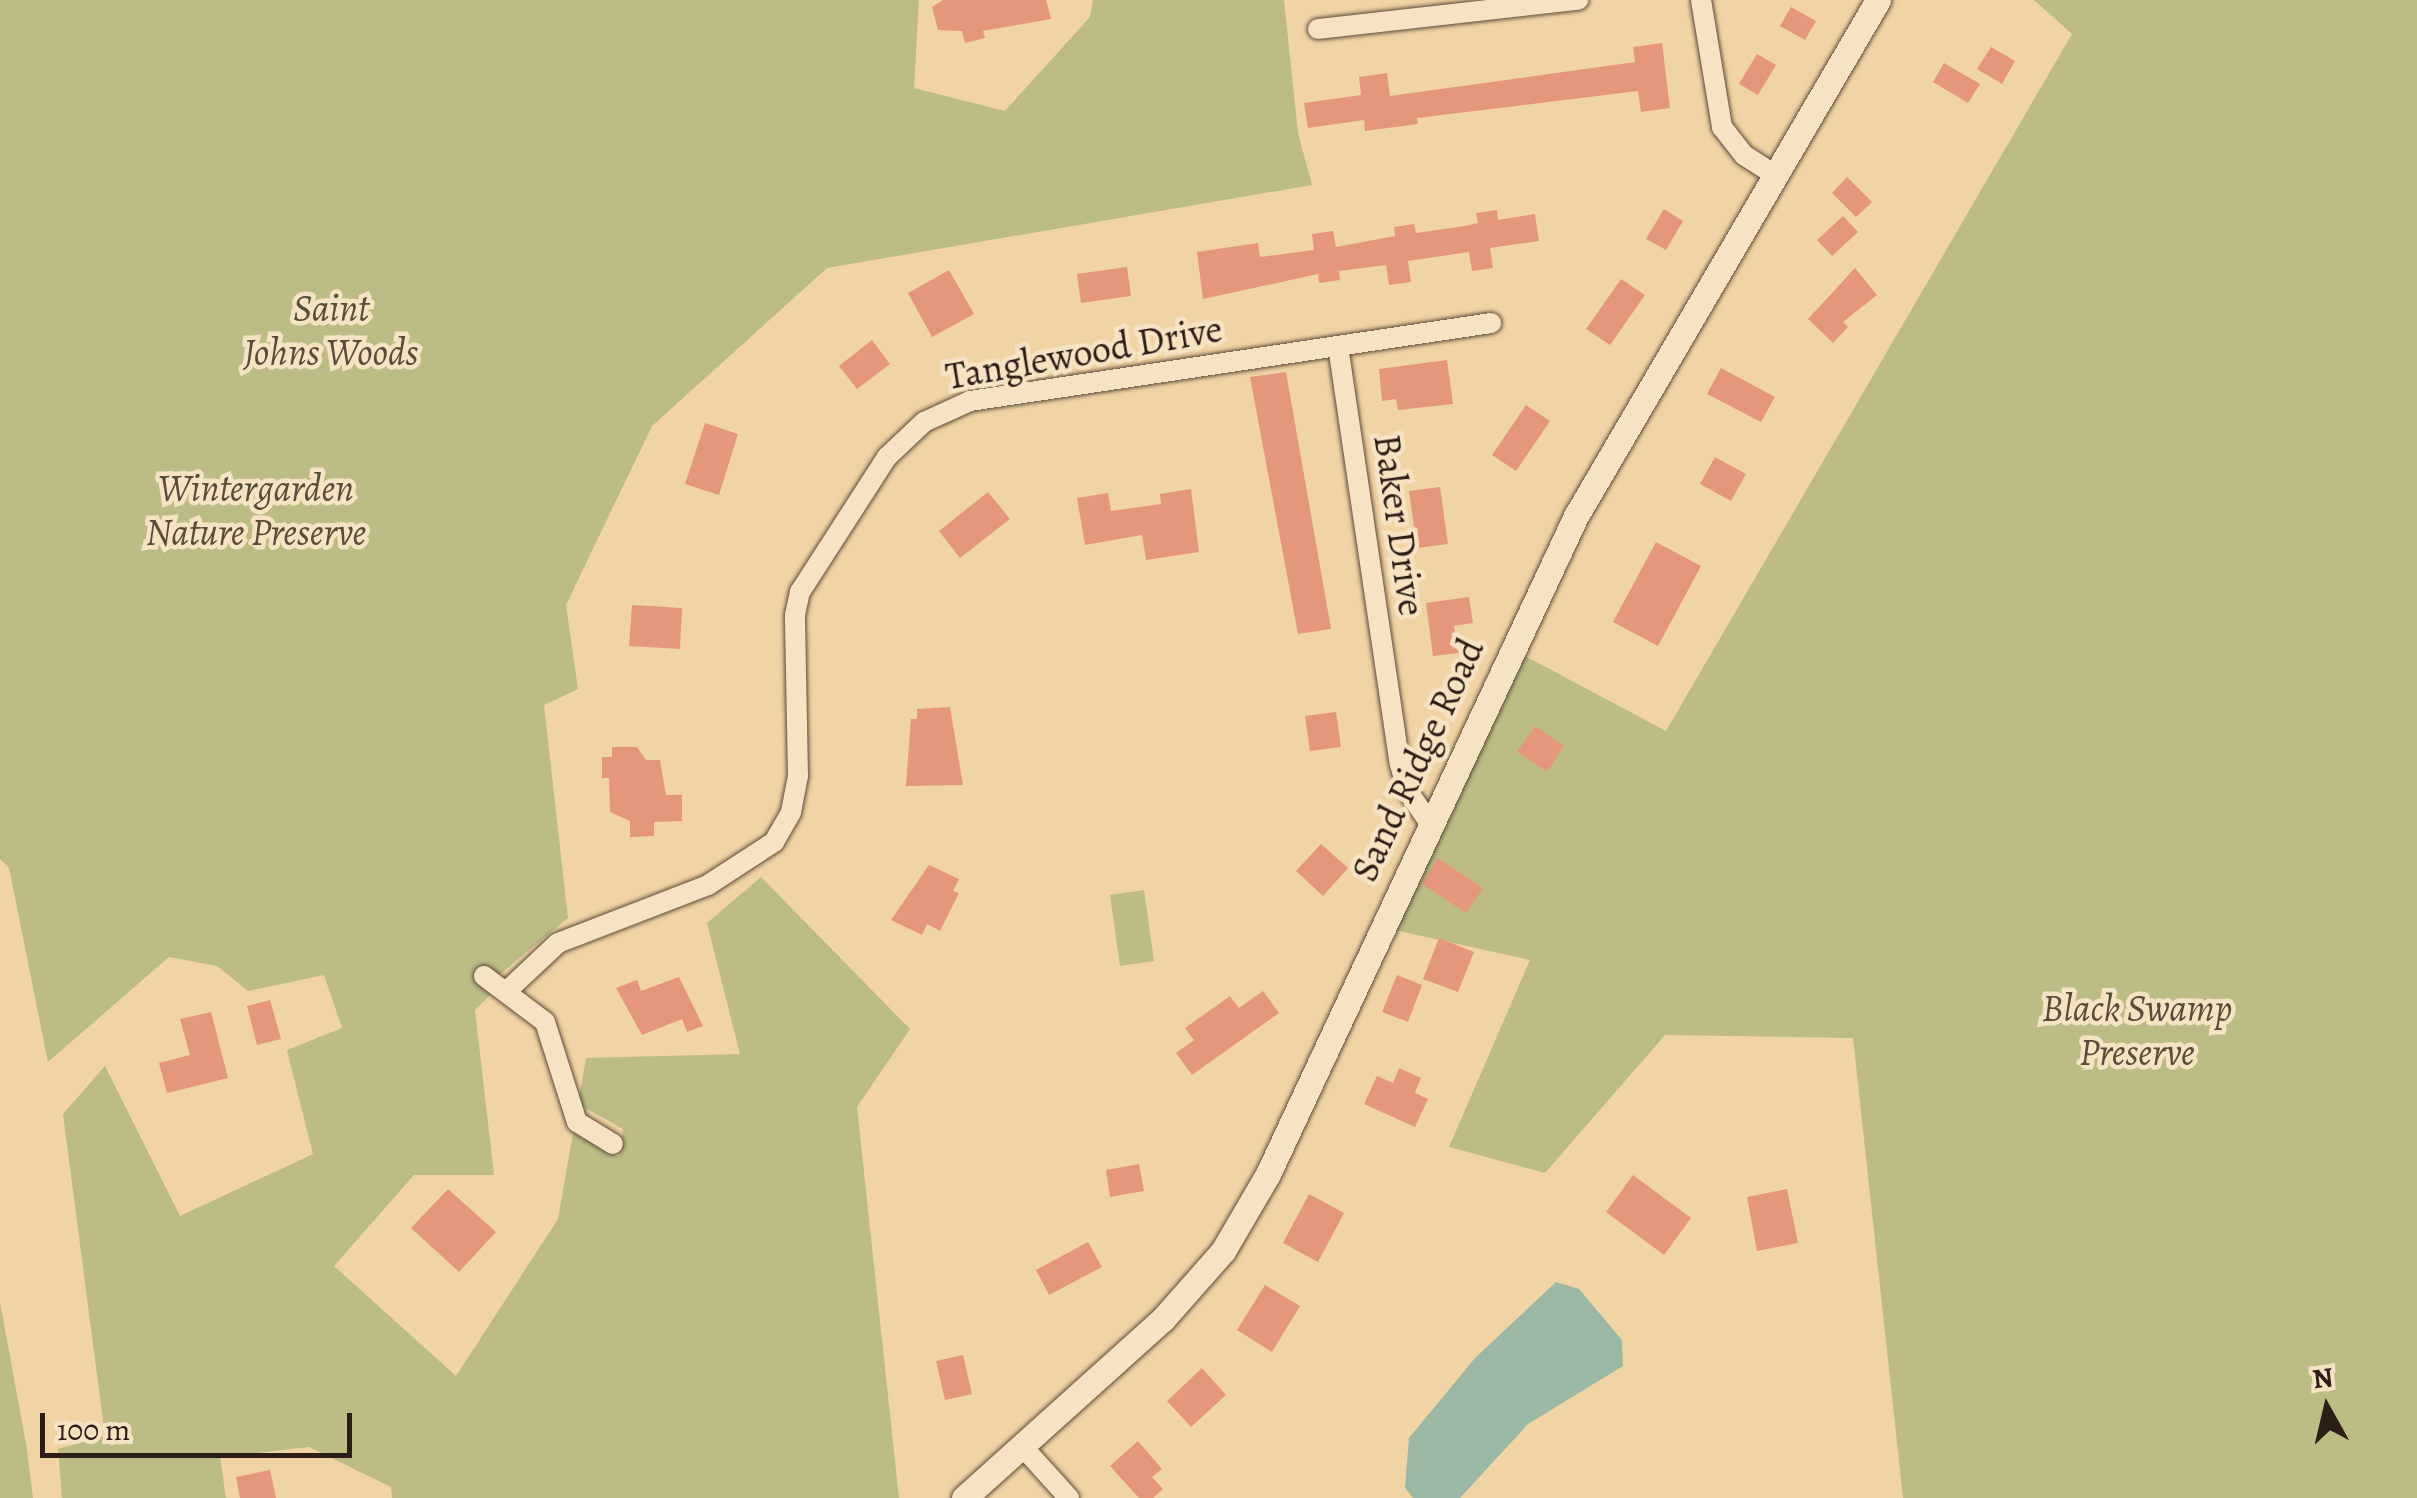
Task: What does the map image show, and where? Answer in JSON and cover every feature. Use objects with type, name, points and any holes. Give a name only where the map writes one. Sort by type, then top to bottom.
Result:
[{"type":"street","points":[[1318,29],[1578,0]]},
{"type":"street","points":[[1701,0],[1722,127],[1744,155],[1775,174]]},
{"type":"street","name":"Sand Ridge Road","points":[[964,1498],[1163,1319],[1223,1251],[1268,1174],[1576,516],[1878,0]]},
{"type":"street","name":"Tanglewood Drive","points":[[509,988],[558,943],[708,885],[774,842],[790,812],[798,776],[794,615],[800,592],[888,457],[924,422],[970,401],[1491,323]]},
{"type":"street","name":"Baker Drive","points":[[1338,346],[1400,764],[1416,808],[1431,825]]},
{"type":"street","points":[[484,976],[509,988],[552,1033],[577,1122],[614,1144]]},
{"type":"street","points":[[1022,1446],[1069,1498]]},
{"type":"green space","name":"Saint Johns Woods","points":[[0,0],[919,0],[914,88],[1005,111],[1090,17],[1093,0],[1284,0],[1298,133],[1312,185],[827,268],[652,426],[566,605],[578,689],[544,705],[568,918],[482,989],[491,994],[475,1010],[494,1175],[414,1175],[334,1266],[456,1376],[558,1219],[573,1133],[618,1156],[623,1129],[578,1104],[586,1058],[740,1054],[707,923],[761,877],[910,1029],[857,1107],[899,1498],[392,1498],[391,1487],[309,1447],[220,1457],[226,1498],[62,1498],[58,1449],[105,1436],[63,1114],[105,1066],[180,1216],[313,1154],[287,1050],[342,1028],[324,975],[248,991],[217,966],[169,957],[48,1062],[9,868],[0,859]]},
{"type":"green space","name":"Black Swamp Preserve","points":[[2034,0],[2417,0],[2417,1498],[1903,1498],[1853,1038],[1665,1035],[1545,1173],[1449,1147],[1530,960],[1381,927],[1512,649],[1666,731],[2072,34]]},
{"type":"green space","points":[[1144,890],[1154,961],[1120,966],[1110,895]]},
{"type":"green space","points":[[0,1302],[27,1449],[33,1498],[0,1498]]},
{"type":"shaded area","points":[[1556,1282],[1579,1289],[1622,1340],[1623,1366],[1528,1424],[1460,1498],[1413,1498],[1405,1488],[1409,1438],[1475,1358]]},
{"type":"building","points":[[943,0],[1046,0],[1051,19],[983,31],[985,38],[965,43],[962,31],[938,30],[932,7]]},
{"type":"building","points":[[1791,7],[1816,21],[1805,40],[1780,26]]},
{"type":"building","points":[[1662,43],[1670,108],[1641,112],[1638,91],[1417,118],[1418,124],[1365,131],[1364,120],[1308,128],[1304,103],[1361,95],[1359,77],[1387,73],[1390,96],[1635,62],[1633,47]]},
{"type":"building","points":[[1991,47],[2015,61],[2002,84],[1977,69]]},
{"type":"building","points":[[1757,54],[1776,65],[1758,95],[1739,84]]},
{"type":"building","points":[[1944,63],[1980,84],[1968,103],[1933,82]]},
{"type":"building","points":[[1847,177],[1872,202],[1856,217],[1832,193]]},
{"type":"building","points":[[1664,209],[1683,221],[1666,250],[1646,239]]},
{"type":"building","points":[[1497,210],[1498,220],[1535,214],[1539,241],[1490,248],[1493,268],[1472,271],[1469,252],[1408,261],[1411,282],[1389,285],[1386,265],[1339,271],[1340,280],[1319,283],[1318,274],[1203,299],[1197,252],[1258,243],[1260,257],[1314,250],[1312,234],[1333,231],[1336,247],[1395,236],[1394,227],[1414,224],[1416,233],[1465,226],[1478,223],[1476,213]]},
{"type":"building","points":[[1843,216],[1858,232],[1832,256],[1817,240]]},
{"type":"building","points":[[1127,267],[1131,296],[1081,303],[1077,274]]},
{"type":"building","points":[[1855,268],[1877,295],[1843,322],[1848,327],[1833,343],[1808,319]]},
{"type":"building","points":[[949,270],[974,314],[932,337],[908,293]]},
{"type":"building","points":[[1621,279],[1645,295],[1610,345],[1586,329]]},
{"type":"building","points":[[872,340],[890,364],[857,389],[839,366]]},
{"type":"building","points":[[1447,360],[1453,404],[1398,410],[1396,399],[1382,401],[1379,369]]},
{"type":"building","points":[[1721,368],[1775,397],[1761,422],[1707,394]]},
{"type":"building","points":[[1286,372],[1331,629],[1298,634],[1250,377]]},
{"type":"building","points":[[1526,405],[1550,421],[1516,471],[1492,455]]},
{"type":"building","points":[[705,423],[738,434],[719,495],[685,484]]},
{"type":"building","points":[[1715,457],[1746,474],[1731,501],[1700,484]]},
{"type":"building","points":[[1440,487],[1448,544],[1417,548],[1409,491]]},
{"type":"building","points":[[1191,489],[1199,552],[1146,560],[1142,535],[1085,545],[1077,498],[1108,493],[1111,511],[1161,504],[1160,494]]},
{"type":"building","points":[[988,492],[1010,519],[960,558],[939,531]]},
{"type":"building","points":[[1656,542],[1701,566],[1658,646],[1613,622]]},
{"type":"building","points":[[1469,597],[1473,623],[1454,626],[1458,653],[1433,656],[1426,603]]},
{"type":"building","points":[[632,605],[682,608],[680,649],[629,646]]},
{"type":"building","points":[[950,707],[963,785],[906,786],[911,719],[917,719],[917,709]]},
{"type":"building","points":[[1336,712],[1341,747],[1310,751],[1305,716]]},
{"type":"building","points":[[1535,726],[1564,746],[1547,772],[1517,752]]},
{"type":"building","points":[[612,747],[637,747],[646,760],[660,760],[666,795],[682,795],[682,821],[654,822],[654,836],[630,837],[630,821],[610,812],[609,778],[602,778],[602,757],[612,757]]},
{"type":"building","points":[[1321,844],[1348,868],[1323,896],[1296,871]]},
{"type":"building","points":[[1438,858],[1483,888],[1466,913],[1422,884]]},
{"type":"building","points":[[929,865],[959,879],[953,891],[959,893],[940,931],[927,924],[922,935],[891,920]]},
{"type":"building","points":[[1439,938],[1474,952],[1458,992],[1423,979]]},
{"type":"building","points":[[1397,975],[1422,985],[1408,1022],[1382,1012]]},
{"type":"building","points":[[679,977],[703,1026],[687,1032],[682,1019],[642,1035],[616,988],[637,980],[641,991]]},
{"type":"building","points":[[1263,991],[1279,1013],[1192,1075],[1176,1053],[1194,1040],[1185,1028],[1230,996],[1239,1008]]},
{"type":"building","points":[[270,1000],[281,1039],[257,1045],[247,1006]]},
{"type":"building","points":[[211,1012],[228,1078],[167,1093],[159,1063],[190,1055],[180,1019]]},
{"type":"building","points":[[1399,1068],[1421,1078],[1415,1093],[1428,1099],[1415,1127],[1364,1104],[1377,1076],[1393,1083]]},
{"type":"building","points":[[1139,1164],[1144,1191],[1110,1197],[1106,1170]]},
{"type":"building","points":[[1633,1175],[1691,1218],[1664,1255],[1606,1212]]},
{"type":"building","points":[[448,1189],[496,1232],[459,1272],[411,1228]]},
{"type":"building","points":[[1787,1189],[1798,1243],[1757,1251],[1747,1197]]},
{"type":"building","points":[[1309,1194],[1344,1213],[1318,1262],[1283,1243]]},
{"type":"building","points":[[1088,1242],[1102,1267],[1049,1295],[1036,1270]]},
{"type":"building","points":[[1265,1285],[1300,1306],[1272,1352],[1237,1330]]},
{"type":"building","points":[[963,1355],[972,1394],[945,1400],[936,1361]]},
{"type":"building","points":[[1202,1368],[1226,1395],[1191,1427],[1167,1401]]},
{"type":"building","points":[[1138,1441],[1162,1469],[1152,1477],[1163,1489],[1153,1498],[1139,1498],[1110,1466]]},
{"type":"building","points":[[270,1470],[276,1498],[240,1498],[236,1477]]},
{"type":"park label","name":"Wintergarden Nature Preserve","points":[[256,511]]}]
